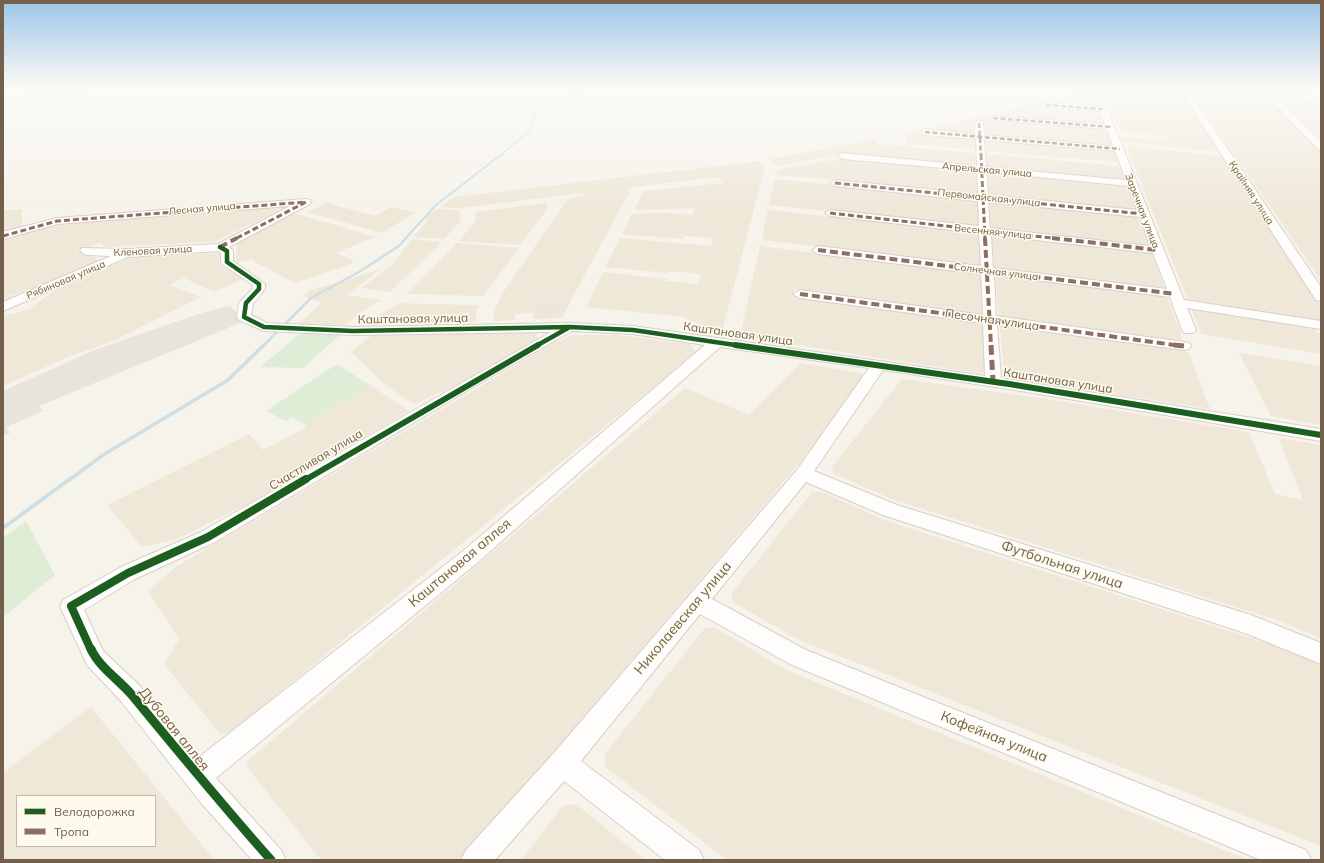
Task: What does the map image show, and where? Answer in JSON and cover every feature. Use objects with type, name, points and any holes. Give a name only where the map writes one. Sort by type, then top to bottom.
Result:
[{"type":"street","points":[[979,127],[993,382]]},
{"type":"street","name":"Заречная улица","points":[[1111,127],[1120,148],[1131,183],[1189,330]]},
{"type":"street","name":"Крайняя улица","points":[[1208,127],[1321,297]]},
{"type":"street","points":[[1302,127],[1321,146]]},
{"type":"street","points":[[925,132],[1120,148]]},
{"type":"street","name":"Апрельская улица","points":[[842,156],[1131,183]]},
{"type":"street","name":"Первомайская улица","points":[[835,182],[1143,214]]},
{"type":"street","name":"Лесная улица","points":[[3,236],[57,221],[287,202],[306,202],[220,247]]},
{"type":"street","name":"Весенняя улица","points":[[830,213],[1157,250]]},
{"type":"street","name":"Кленовая улица","points":[[86,251],[129,253],[220,247]]},
{"type":"street","name":"Каштановая улица","points":[[220,247],[226,251],[227,262],[259,284],[260,289],[246,303],[244,317],[264,327],[353,331],[570,327],[632,330],[993,382],[1321,435]]},
{"type":"street","name":"Солнечная улица","points":[[818,250],[987,270],[1177,298],[1321,325]]},
{"type":"street","name":"Рябиновая улица","points":[[3,307],[129,253]]},
{"type":"street","name":"Песочная улица","points":[[800,294],[1184,346]]},
{"type":"street","name":"Счастливая улица","points":[[70,606],[128,573],[208,537],[475,380],[570,327]]},
{"type":"street","name":"Каштановая аллея","points":[[197,776],[470,557],[717,342]]},
{"type":"street","name":"Николаевская улица","points":[[476,860],[562,763],[803,474],[878,366]]},
{"type":"street","name":"Футбольная улица","points":[[803,474],[890,510],[1251,625],[1321,654]]},
{"type":"street","name":"Кофейная улица","points":[[697,602],[798,657],[1296,860]]},
{"type":"street","name":"Дубовая аллея","points":[[70,606],[95,658],[129,692],[197,776],[271,860]]},
{"type":"street","points":[[562,763],[689,860]]},
{"type":"shaded area","points":[[935,127],[974,127],[973,133],[922,133],[972,137],[975,138],[974,149],[907,144],[907,134]]},
{"type":"shaded area","points":[[984,127],[1103,128],[1107,129],[1112,145],[988,135],[985,134]]},
{"type":"shaded area","points":[[1118,127],[1204,127],[1220,152],[1124,142],[1122,137],[1168,141],[1165,136],[1120,131]]},
{"type":"shaded area","points":[[1216,127],[1296,127],[1321,153],[1321,280]]},
{"type":"shaded area","points":[[1308,127],[1321,127],[1321,140]]},
{"type":"shaded area","points":[[877,139],[877,144],[973,153],[975,154],[976,166],[843,154],[777,166],[770,159]]},
{"type":"shaded area","points":[[985,139],[1114,150],[1119,162],[988,151],[986,150]]},
{"type":"shaded area","points":[[1126,146],[1222,156],[1321,307],[1321,322],[1188,300]]},
{"type":"shaded area","points":[[989,154],[1117,166],[1121,167],[1125,180],[990,168],[987,167],[986,155]]},
{"type":"shaded area","points":[[842,158],[975,171],[977,193],[776,175],[777,170]]},
{"type":"shaded area","points":[[760,161],[765,167],[722,332],[695,327],[698,322],[687,320],[687,317],[586,307],[603,272],[698,284],[701,274],[669,271],[668,273],[605,267],[620,238],[711,246],[713,238],[684,236],[682,239],[622,234],[632,214],[664,213],[692,215],[695,208],[634,210],[643,191],[724,183],[718,177],[626,188],[629,193],[571,300],[536,297],[526,313],[515,314],[514,320],[493,321],[495,308],[502,294],[565,203],[570,198],[585,196],[584,193],[459,208],[440,207],[454,197]]},
{"type":"shaded area","points":[[987,172],[1127,186],[1136,210],[990,195]]},
{"type":"shaded area","points":[[775,179],[974,199],[978,200],[979,226],[976,227],[769,205]]},
{"type":"shaded area","points":[[989,202],[1137,216],[1149,245],[992,229]]},
{"type":"shaded area","points":[[327,203],[375,216],[391,207],[416,212],[382,233],[308,212]]},
{"type":"shaded area","points":[[546,203],[548,208],[520,245],[459,241],[476,220],[475,212]]},
{"type":"shaded area","points":[[287,206],[214,242],[105,247],[100,243],[79,250],[101,261],[54,281],[9,296],[12,300],[3,304],[3,238],[37,229],[80,222]]},
{"type":"shaded area","points":[[22,209],[22,229],[3,234],[3,211]]},
{"type":"shaded area","points":[[437,209],[459,210],[461,221],[444,239],[414,237],[427,221],[426,217]]},
{"type":"shaded area","points":[[768,210],[976,232],[979,234],[981,265],[977,266],[762,240]]},
{"type":"shaded area","points":[[294,213],[375,237],[336,253],[353,260],[351,264],[295,283],[255,262],[253,259],[236,263],[237,241]]},
{"type":"shaded area","points":[[995,234],[1147,252],[1152,254],[1164,287],[1157,288],[995,269],[992,236]]},
{"type":"shaded area","points":[[412,239],[442,242],[390,292],[361,288],[391,266]]},
{"type":"shaded area","points":[[457,243],[519,248],[483,296],[407,294]]},
{"type":"shaded area","points":[[760,246],[981,275],[983,312],[980,314],[795,289],[793,296],[980,322],[984,325],[986,371],[982,374],[740,336]]},
{"type":"shaded area","points":[[222,253],[219,261],[222,266],[244,279],[214,292],[184,278],[169,285],[201,297],[113,341],[68,357],[3,386],[3,316],[30,309],[55,290],[132,257]]},
{"type":"shaded area","points":[[381,269],[346,295],[381,300],[360,313],[345,325],[298,324],[322,303],[304,296],[309,291]]},
{"type":"shaded area","points":[[999,275],[1163,296],[1168,299],[1183,340],[1176,341],[1003,317],[999,315],[995,277]]},
{"type":"shaded area","points":[[536,297],[571,300],[562,318],[534,319],[534,313],[526,313]]},
{"type":"shaded area","points":[[399,303],[478,305],[475,322],[366,325]]},
{"type":"shaded area","points":[[230,306],[245,321],[39,406],[43,411],[6,427],[10,433],[3,436],[3,391],[90,352],[205,312]]},
{"type":"shaded area","points":[[1191,308],[1313,327],[1317,333],[1321,334],[1321,354],[1201,334]]},
{"type":"shaded area","points":[[1003,325],[1183,350],[1189,354],[1210,409],[1008,378],[1004,374],[1000,327]]},
{"type":"shaded area","points":[[535,333],[543,344],[415,404],[405,399],[379,379],[351,352],[372,335]]},
{"type":"shaded area","points":[[572,335],[616,335],[690,344],[696,352],[231,732],[220,734],[164,664],[179,639],[148,591],[177,566],[552,344]]},
{"type":"shaded area","points":[[1239,353],[1321,366],[1321,425],[1271,416]]},
{"type":"shaded area","points":[[801,363],[861,373],[869,381],[462,860],[321,860],[247,767],[248,761],[685,388],[749,415]]},
{"type":"shaded area","points":[[902,379],[1041,398],[1249,432],[1275,494],[1303,500],[1279,438],[1321,445],[1321,638],[1277,620],[894,500],[834,474],[831,468]]},
{"type":"shaded area","points":[[371,386],[409,411],[256,500],[175,540],[142,547],[107,505],[249,434],[263,450],[307,427],[304,424]]},
{"type":"shaded area","points":[[820,491],[884,520],[1279,647],[1321,665],[1321,846],[799,640],[733,602],[731,594],[812,492]]},
{"type":"shaded area","points":[[714,627],[784,669],[1248,860],[727,860],[605,767],[604,755],[704,629]]},
{"type":"shaded area","points":[[91,707],[214,860],[3,860],[3,773]]},
{"type":"shaded area","points":[[576,804],[645,860],[521,860],[563,806]]},
{"type":"green space","points":[[301,333],[341,334],[303,368],[260,367]]},
{"type":"green space","points":[[337,364],[371,386],[304,424],[292,417],[286,421],[266,411]]},
{"type":"green space","points":[[26,521],[55,575],[3,617],[3,538]]},
{"type":"waterway","points":[[501,155],[530,130],[531,127]]},
{"type":"waterway","points":[[405,239],[436,205],[502,154]]},
{"type":"waterway","points":[[264,345],[311,298],[359,272],[399,246],[406,238]]},
{"type":"waterway","points":[[69,480],[103,455],[228,380],[264,345]]},
{"type":"waterway","points":[[3,528],[70,479]]},
{"type":"marked path","points":[[979,127],[993,382]]},
{"type":"marked path","points":[[925,132],[1120,149]]},
{"type":"marked path","points":[[835,183],[1143,214]]},
{"type":"marked path","points":[[3,236],[57,221],[306,202],[220,247]]},
{"type":"marked path","points":[[830,213],[1157,250]]},
{"type":"marked path","points":[[818,250],[1175,294]]},
{"type":"marked path","points":[[800,294],[1184,346]]},
{"type":"cycle path","points":[[220,247],[227,251],[227,262],[259,284],[259,289],[246,303],[244,317],[264,327],[353,331],[570,327],[633,330],[1009,384],[1321,435]]},
{"type":"cycle path","points":[[271,860],[212,794],[129,692],[95,658],[71,606],[128,573],[208,537],[475,380],[568,328]]}]
